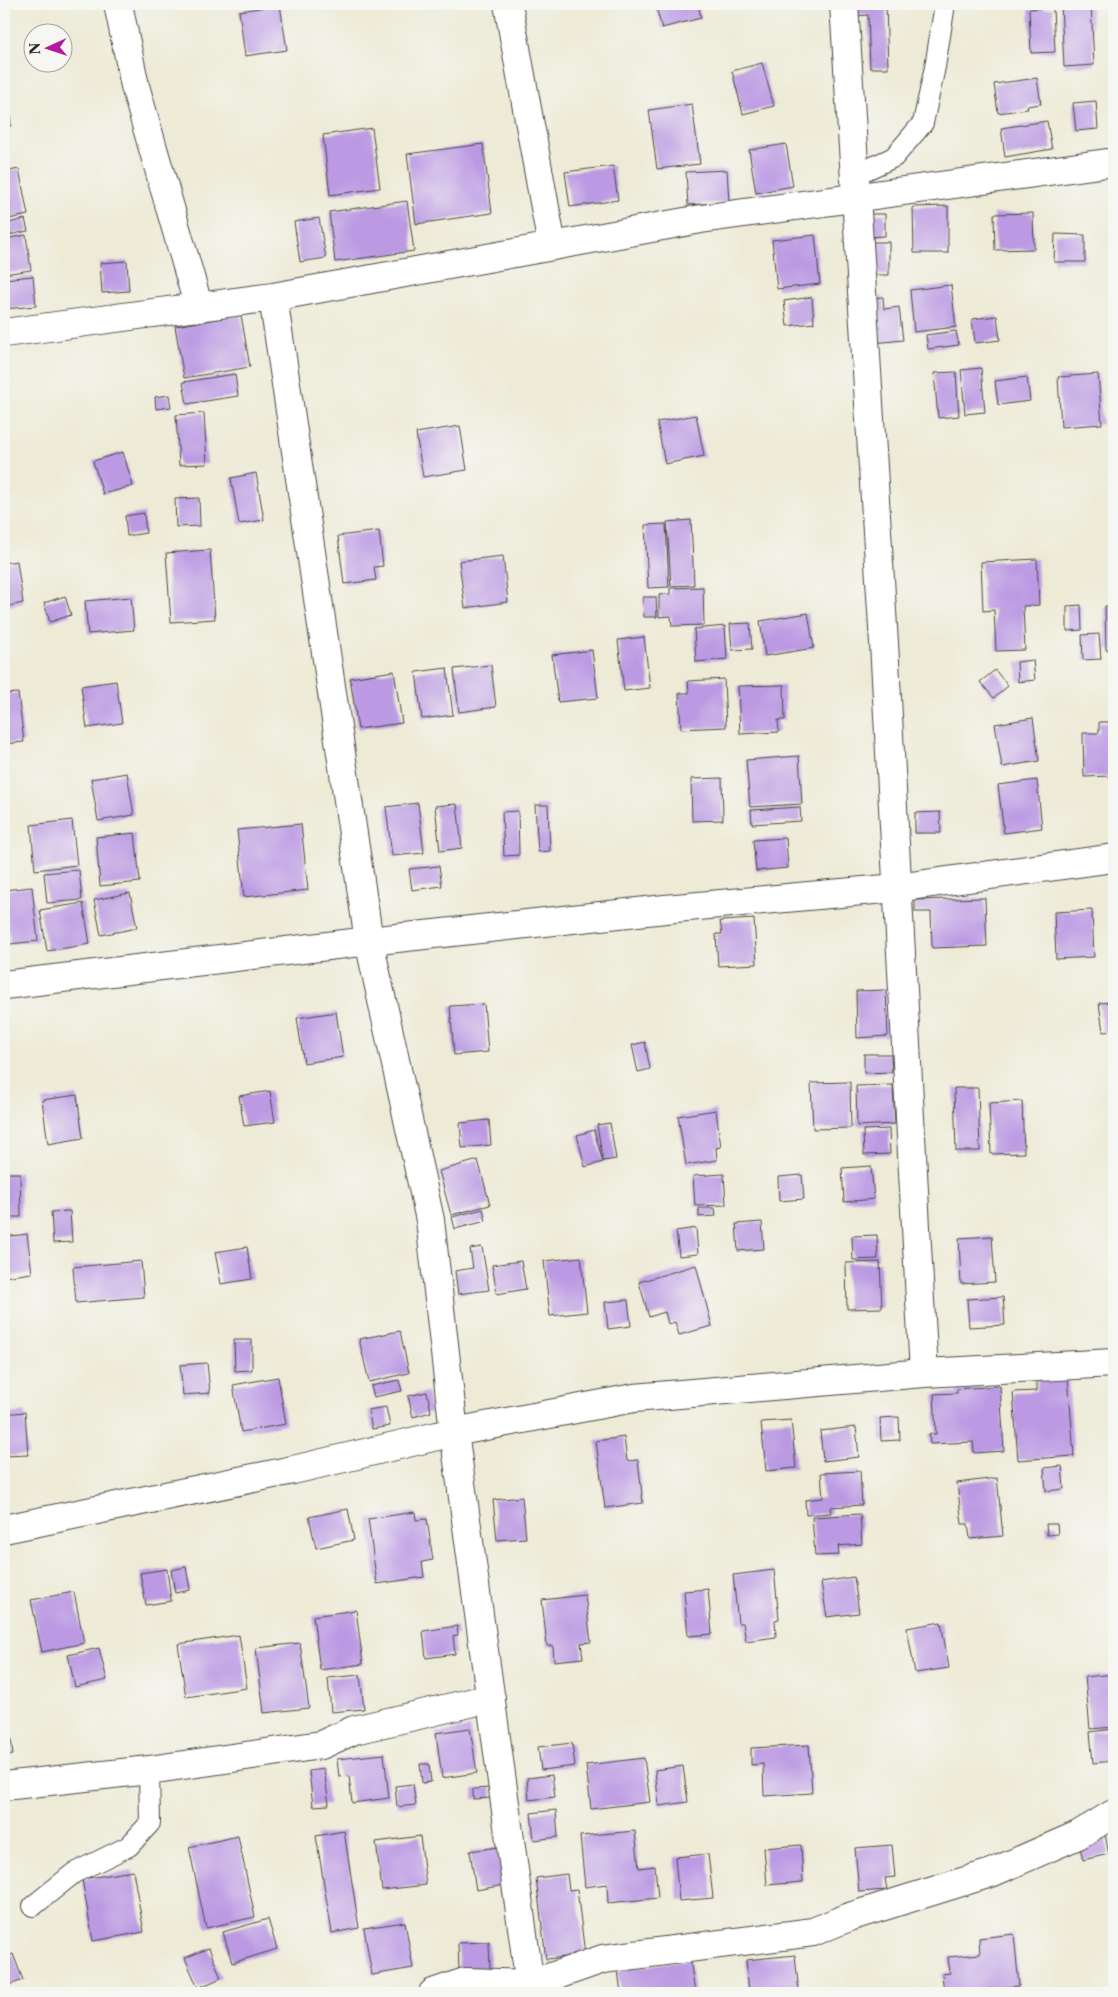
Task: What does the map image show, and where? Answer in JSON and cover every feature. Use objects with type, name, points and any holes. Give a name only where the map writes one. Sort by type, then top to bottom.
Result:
[{"type":"street","points":[[118,4],[135,86],[198,308]]},
{"type":"street","points":[[508,4],[552,246]]},
{"type":"street","points":[[844,4],[924,1373]]},
{"type":"street","points":[[4,333],[273,297],[701,219],[856,186],[1114,162]]},
{"type":"street","points":[[273,297],[369,941],[430,1220],[454,1432],[531,1989]]},
{"type":"street","points":[[4,985],[664,908],[896,888],[1114,858]]},
{"type":"street","points":[[4,1529],[293,1470],[454,1432],[634,1398],[924,1373],[1114,1363]]},
{"type":"street","points":[[4,1786],[150,1770],[321,1745],[354,1730],[491,1698]]},
{"type":"street","points":[[433,1993],[465,1982],[531,1989],[603,1959],[813,1932],[849,1916],[991,1873],[1078,1835],[1113,1814]]},
{"type":"lane","points":[[856,186],[894,157],[923,123],[935,67],[945,4]]},
{"type":"lane","points":[[33,1906],[74,1873],[129,1846],[150,1823],[150,1770]]},
{"type":"building","points":[[655,4],[698,4],[701,18],[662,28]]},
{"type":"building","points":[[855,4],[886,4],[888,68],[870,68],[868,15],[856,16]]},
{"type":"building","points":[[1061,4],[1091,4],[1094,65],[1064,67]]},
{"type":"building","points":[[280,5],[287,50],[245,56],[239,11]]},
{"type":"building","points":[[1053,8],[1055,52],[1031,53],[1029,9]]},
{"type":"building","points":[[762,63],[774,106],[743,114],[732,71]]},
{"type":"building","points":[[1037,78],[1041,104],[1027,106],[1028,109],[998,113],[994,84]]},
{"type":"building","points":[[4,84],[7,84],[11,126],[4,126]]},
{"type":"building","points":[[1096,101],[1098,129],[1076,131],[1073,103]]},
{"type":"building","points":[[692,104],[700,164],[657,169],[649,110]]},
{"type":"building","points":[[1047,121],[1052,149],[1005,157],[1001,128]]},
{"type":"building","points":[[372,128],[380,188],[330,195],[323,135]]},
{"type":"building","points":[[483,144],[492,213],[416,224],[407,154]]},
{"type":"building","points":[[786,144],[793,186],[756,193],[749,150]]},
{"type":"building","points":[[613,166],[618,200],[570,207],[565,172]]},
{"type":"building","points":[[19,169],[28,215],[4,220],[4,172]]},
{"type":"building","points":[[727,170],[729,202],[688,205],[686,172]]},
{"type":"building","points":[[407,201],[414,251],[335,262],[329,212]]},
{"type":"building","points":[[948,206],[948,253],[914,253],[913,207]]},
{"type":"building","points":[[1033,213],[1034,249],[995,250],[994,214]]},
{"type":"building","points":[[865,214],[885,214],[885,236],[866,237]]},
{"type":"building","points":[[319,218],[326,258],[300,262],[294,222]]},
{"type":"building","points":[[25,219],[28,231],[4,236],[4,224]]},
{"type":"building","points":[[1055,234],[1085,235],[1085,262],[1054,262]]},
{"type":"building","points":[[26,235],[31,270],[4,274],[4,239]]},
{"type":"building","points":[[815,235],[820,284],[777,289],[772,240]]},
{"type":"building","points":[[865,242],[889,242],[889,275],[866,275]]},
{"type":"building","points":[[127,261],[129,291],[102,293],[100,263]]},
{"type":"building","points":[[33,276],[36,306],[4,309],[4,279]]},
{"type":"building","points":[[951,285],[956,327],[914,332],[910,290]]},
{"type":"building","points":[[812,297],[814,323],[787,326],[784,301]]},
{"type":"building","points":[[883,297],[884,309],[899,307],[903,340],[874,343],[869,298]]},
{"type":"building","points":[[241,315],[250,367],[184,378],[175,326]]},
{"type":"building","points":[[997,316],[1000,340],[975,343],[972,319]]},
{"type":"building","points":[[956,331],[959,345],[928,349],[926,335]]},
{"type":"building","points":[[981,368],[985,412],[965,414],[961,370]]},
{"type":"building","points":[[956,372],[959,416],[938,418],[934,373]]},
{"type":"building","points":[[235,374],[238,396],[187,404],[183,382]]},
{"type":"building","points":[[1098,374],[1102,424],[1061,427],[1058,377]]},
{"type":"building","points":[[1027,377],[1030,401],[998,405],[995,381]]},
{"type":"building","points":[[169,395],[171,407],[156,409],[155,397]]},
{"type":"building","points":[[204,413],[207,464],[179,465],[176,415]]},
{"type":"building","points":[[696,415],[704,456],[665,464],[657,422]]},
{"type":"building","points":[[460,426],[467,470],[423,477],[416,433]]},
{"type":"building","points":[[123,452],[133,486],[103,494],[93,461]]},
{"type":"building","points":[[256,473],[264,520],[239,524],[231,478]]},
{"type":"building","points":[[4,477],[8,491],[4,492]]},
{"type":"building","points":[[199,498],[200,526],[176,527],[175,499]]},
{"type":"building","points":[[144,513],[146,533],[127,536],[125,516]]},
{"type":"building","points":[[691,520],[694,585],[671,586],[667,522]]},
{"type":"building","points":[[666,524],[669,587],[648,588],[645,525]]},
{"type":"building","points":[[379,531],[383,566],[374,567],[376,580],[344,584],[338,536]]},
{"type":"building","points":[[210,550],[215,619],[171,622],[166,553]]},
{"type":"building","points":[[503,556],[508,602],[465,608],[459,561]]},
{"type":"building","points":[[1037,559],[1039,605],[1023,606],[1025,650],[996,651],[994,610],[983,611],[981,562]]},
{"type":"building","points":[[17,561],[23,603],[4,607],[4,563]]},
{"type":"building","points":[[703,587],[704,625],[672,626],[671,616],[659,617],[659,595],[670,594],[670,588]]},
{"type":"building","points":[[65,596],[71,615],[50,622],[44,603]]},
{"type":"building","points":[[131,597],[134,630],[88,634],[85,601]]},
{"type":"building","points":[[643,597],[656,597],[657,617],[644,617]]},
{"type":"building","points":[[1081,605],[1082,630],[1067,631],[1067,606]]},
{"type":"building","points":[[1105,606],[1114,606],[1114,650],[1106,650]]},
{"type":"building","points":[[808,613],[814,648],[765,656],[760,621]]},
{"type":"building","points":[[750,623],[752,649],[732,650],[730,624]]},
{"type":"building","points":[[725,626],[727,659],[696,662],[694,629]]},
{"type":"building","points":[[1099,634],[1101,659],[1083,660],[1082,635]]},
{"type":"building","points":[[644,637],[650,688],[624,691],[618,640]]},
{"type":"building","points":[[592,650],[598,698],[558,702],[552,655]]},
{"type":"building","points":[[1033,660],[1035,680],[1018,682],[1017,662]]},
{"type":"building","points":[[491,665],[496,707],[459,712],[454,669]]},
{"type":"building","points":[[447,668],[453,715],[422,719],[416,672]]},
{"type":"building","points":[[995,670],[1008,686],[994,698],[980,682]]},
{"type":"building","points":[[394,671],[402,723],[358,729],[350,678]]},
{"type":"building","points":[[724,679],[726,727],[681,729],[679,693],[689,693],[688,681]]},
{"type":"building","points":[[116,681],[122,723],[87,728],[81,686]]},
{"type":"building","points":[[784,685],[785,720],[778,720],[779,732],[740,734],[738,686]]},
{"type":"building","points":[[18,693],[24,742],[4,744],[4,694]]},
{"type":"building","points":[[1033,718],[1039,761],[1002,767],[995,724]]},
{"type":"building","points":[[1099,722],[1114,722],[1112,776],[1084,777],[1083,733],[1099,733]]},
{"type":"building","points":[[799,756],[802,804],[750,807],[746,760]]},
{"type":"building","points":[[127,773],[134,815],[98,821],[91,779]]},
{"type":"building","points":[[722,778],[723,820],[692,821],[691,779]]},
{"type":"building","points":[[1037,780],[1042,828],[1004,833],[998,785]]},
{"type":"building","points":[[418,803],[424,853],[392,856],[386,807]]},
{"type":"building","points":[[457,804],[462,848],[440,851],[435,806]]},
{"type":"building","points":[[535,805],[548,805],[550,851],[538,852]]},
{"type":"building","points":[[800,807],[801,821],[752,824],[751,810]]},
{"type":"building","points":[[518,811],[519,855],[504,856],[502,812]]},
{"type":"building","points":[[940,812],[941,833],[915,833],[915,813]]},
{"type":"building","points":[[72,820],[77,865],[35,870],[31,825]]},
{"type":"building","points":[[301,824],[308,890],[244,897],[237,830]]},
{"type":"building","points":[[135,833],[140,882],[100,886],[96,837]]},
{"type":"building","points":[[786,838],[788,868],[756,871],[753,840]]},
{"type":"building","points":[[439,866],[442,886],[412,890],[409,869]]},
{"type":"building","points":[[79,870],[82,900],[47,903],[44,873]]},
{"type":"building","points":[[32,887],[38,941],[10,944],[4,890]]},
{"type":"building","points":[[130,893],[137,928],[101,935],[94,900]]},
{"type":"building","points":[[985,898],[987,946],[932,948],[931,912],[915,912],[915,900]]},
{"type":"building","points":[[83,903],[90,944],[47,951],[40,910]]},
{"type":"building","points":[[1092,910],[1094,957],[1056,959],[1054,912]]},
{"type":"building","points":[[754,919],[757,964],[718,966],[716,934],[722,934],[720,921]]},
{"type":"building","points":[[886,990],[888,1036],[857,1038],[856,991]]},
{"type":"building","points":[[1114,1002],[1114,1031],[1103,1032],[1099,1003]]},
{"type":"building","points":[[484,1004],[488,1052],[454,1055],[450,1006]]},
{"type":"building","points":[[336,1012],[343,1057],[304,1063],[297,1018]]},
{"type":"building","points":[[645,1042],[650,1069],[638,1072],[632,1045]]},
{"type":"building","points":[[864,1054],[891,1054],[892,1072],[864,1073]]},
{"type":"building","points":[[850,1082],[851,1128],[813,1129],[811,1083]]},
{"type":"building","points":[[893,1085],[895,1124],[857,1126],[856,1086]]},
{"type":"building","points":[[954,1088],[978,1088],[980,1151],[956,1151]]},
{"type":"building","points":[[270,1091],[275,1122],[244,1126],[239,1096]]},
{"type":"building","points":[[77,1095],[83,1138],[48,1144],[42,1100]]},
{"type":"building","points":[[1022,1101],[1024,1153],[991,1154],[989,1103]]},
{"type":"building","points":[[716,1110],[721,1147],[716,1148],[717,1160],[686,1165],[678,1116]]},
{"type":"building","points":[[489,1120],[491,1145],[462,1148],[460,1123]]},
{"type":"building","points":[[610,1123],[616,1159],[603,1161],[597,1125]]},
{"type":"building","points":[[889,1129],[890,1154],[864,1155],[863,1130]]},
{"type":"building","points":[[594,1130],[603,1162],[585,1167],[577,1135]]},
{"type":"building","points":[[478,1160],[490,1205],[451,1215],[439,1171]]},
{"type":"building","points":[[871,1166],[874,1199],[844,1202],[842,1168]]},
{"type":"building","points":[[4,1173],[20,1173],[21,1217],[4,1217]]},
{"type":"building","points":[[724,1174],[726,1205],[695,1206],[693,1176]]},
{"type":"building","points":[[802,1175],[804,1199],[779,1201],[778,1177]]},
{"type":"building","points":[[699,1208],[715,1208],[716,1216],[699,1217]]},
{"type":"building","points":[[483,1209],[486,1221],[455,1229],[452,1217]]},
{"type":"building","points":[[70,1211],[72,1242],[53,1243],[51,1212]]},
{"type":"building","points":[[762,1222],[764,1249],[738,1251],[736,1224]]},
{"type":"building","points":[[696,1228],[698,1254],[679,1256],[676,1231]]},
{"type":"building","points":[[27,1234],[32,1273],[4,1277],[4,1237]]},
{"type":"building","points":[[877,1235],[878,1259],[853,1260],[852,1236]]},
{"type":"building","points":[[992,1236],[995,1282],[961,1284],[959,1238]]},
{"type":"building","points":[[247,1247],[252,1279],[221,1284],[215,1252]]},
{"type":"building","points":[[482,1247],[489,1290],[458,1294],[455,1271],[473,1268],[470,1249]]},
{"type":"building","points":[[581,1257],[587,1312],[550,1316],[544,1261]]},
{"type":"building","points":[[141,1261],[144,1297],[76,1303],[73,1267]]},
{"type":"building","points":[[521,1261],[526,1289],[497,1294],[492,1265]]},
{"type":"building","points":[[880,1262],[882,1308],[847,1309],[846,1263]]},
{"type":"building","points":[[696,1265],[712,1326],[679,1335],[675,1322],[668,1324],[665,1312],[649,1317],[639,1282]]},
{"type":"building","points":[[1003,1297],[1005,1325],[969,1327],[967,1299]]},
{"type":"building","points":[[628,1300],[631,1326],[608,1329],[605,1302]]},
{"type":"building","points":[[400,1331],[409,1373],[369,1382],[359,1339]]},
{"type":"building","points":[[234,1340],[252,1340],[252,1370],[235,1371]]},
{"type":"building","points":[[207,1363],[210,1393],[183,1395],[180,1365]]},
{"type":"building","points":[[278,1377],[286,1424],[241,1432],[233,1385]]},
{"type":"building","points":[[1068,1377],[1074,1456],[1018,1460],[1013,1392],[1037,1391],[1037,1379]]},
{"type":"building","points":[[399,1380],[402,1391],[374,1397],[371,1386]]},
{"type":"building","points":[[1000,1386],[1004,1451],[974,1453],[973,1442],[930,1444],[929,1434],[936,1434],[934,1394],[957,1393],[957,1389]]},
{"type":"building","points":[[427,1392],[431,1412],[413,1417],[408,1396]]},
{"type":"building","points":[[386,1407],[390,1426],[372,1429],[368,1410]]},
{"type":"building","points":[[25,1412],[28,1455],[4,1456],[4,1414]]},
{"type":"building","points":[[899,1417],[900,1440],[881,1441],[880,1418]]},
{"type":"building","points":[[791,1420],[796,1468],[766,1471],[761,1422]]},
{"type":"building","points":[[856,1427],[859,1457],[823,1461],[820,1431]]},
{"type":"building","points":[[624,1437],[627,1461],[638,1460],[643,1503],[605,1508],[596,1441]]},
{"type":"building","points":[[1062,1466],[1064,1489],[1046,1491],[1044,1468]]},
{"type":"building","points":[[860,1471],[862,1505],[830,1507],[831,1513],[806,1515],[805,1500],[823,1498],[821,1473]]},
{"type":"building","points":[[997,1478],[1003,1536],[970,1539],[968,1524],[962,1524],[957,1483]]},
{"type":"building","points":[[522,1497],[526,1538],[497,1540],[493,1500]]},
{"type":"building","points":[[348,1509],[354,1540],[316,1548],[309,1517]]},
{"type":"building","points":[[415,1512],[416,1520],[427,1519],[433,1560],[422,1562],[424,1577],[377,1584],[368,1519]]},
{"type":"building","points":[[860,1514],[862,1544],[838,1546],[839,1555],[815,1556],[812,1517]]},
{"type":"building","points":[[1046,1524],[1057,1524],[1058,1534],[1047,1535]]},
{"type":"building","points":[[186,1567],[190,1590],[175,1593],[171,1570]]},
{"type":"building","points":[[167,1569],[171,1601],[146,1605],[140,1573]]},
{"type":"building","points":[[774,1570],[779,1619],[775,1620],[776,1637],[746,1641],[743,1623],[738,1623],[733,1575]]},
{"type":"building","points":[[854,1577],[859,1613],[827,1617],[821,1582]]},
{"type":"building","points":[[708,1589],[712,1634],[688,1636],[684,1591]]},
{"type":"building","points":[[74,1592],[84,1643],[42,1652],[31,1600]]},
{"type":"building","points":[[585,1595],[591,1642],[581,1643],[583,1658],[554,1661],[553,1646],[547,1646],[542,1600]]},
{"type":"building","points":[[356,1610],[363,1664],[320,1670],[313,1616]]},
{"type":"building","points":[[941,1622],[949,1668],[915,1673],[907,1628]]},
{"type":"building","points":[[457,1626],[458,1635],[453,1636],[455,1654],[426,1658],[423,1631]]},
{"type":"building","points":[[239,1635],[247,1688],[186,1697],[178,1644]]},
{"type":"building","points":[[300,1643],[309,1708],[264,1713],[256,1648]]},
{"type":"building","points":[[99,1648],[107,1680],[75,1687],[68,1655]]},
{"type":"building","points":[[1114,1674],[1114,1727],[1090,1729],[1085,1677]]},
{"type":"building","points":[[360,1675],[364,1709],[331,1712],[328,1678]]},
{"type":"building","points":[[9,1721],[13,1755],[4,1756],[4,1722]]},
{"type":"building","points":[[470,1728],[477,1773],[442,1778],[436,1733]]},
{"type":"building","points":[[1114,1729],[1114,1761],[1093,1763],[1090,1732]]},
{"type":"building","points":[[572,1743],[575,1766],[541,1770],[538,1747]]},
{"type":"building","points":[[809,1745],[812,1793],[764,1796],[763,1764],[751,1765],[751,1748]]},
{"type":"building","points":[[384,1754],[389,1798],[352,1803],[349,1776],[339,1777],[337,1759]]},
{"type":"building","points":[[644,1758],[650,1802],[591,1809],[586,1765]]},
{"type":"building","points":[[420,1764],[429,1764],[431,1782],[422,1783]]},
{"type":"building","points":[[683,1766],[688,1802],[659,1806],[655,1770]]},
{"type":"building","points":[[324,1769],[329,1805],[313,1806],[309,1771]]},
{"type":"building","points":[[552,1775],[555,1797],[529,1800],[527,1778]]},
{"type":"building","points":[[413,1784],[416,1805],[397,1807],[395,1786]]},
{"type":"building","points":[[491,1788],[492,1798],[473,1799],[473,1789]]},
{"type":"building","points":[[556,1810],[558,1837],[534,1840],[531,1813]]},
{"type":"building","points":[[344,1831],[359,1928],[332,1933],[316,1836]]},
{"type":"building","points":[[635,1831],[639,1868],[655,1866],[658,1898],[608,1903],[607,1884],[585,1887],[580,1836]]},
{"type":"building","points":[[1105,1834],[1109,1854],[1083,1860],[1078,1839]]},
{"type":"building","points":[[238,1836],[255,1917],[206,1928],[189,1847]]},
{"type":"building","points":[[420,1836],[426,1885],[382,1890],[376,1842]]},
{"type":"building","points":[[801,1845],[803,1882],[767,1885],[764,1848]]},
{"type":"building","points":[[892,1845],[895,1877],[885,1878],[887,1890],[859,1892],[855,1848]]},
{"type":"building","points":[[498,1847],[505,1885],[476,1890],[470,1851]]},
{"type":"building","points":[[708,1854],[713,1898],[679,1901],[675,1857]]},
{"type":"building","points":[[133,1871],[144,1932],[93,1941],[82,1879]]},
{"type":"building","points":[[567,1874],[569,1890],[577,1889],[585,1955],[546,1959],[536,1878]]},
{"type":"building","points":[[268,1919],[277,1949],[232,1963],[223,1932]]},
{"type":"building","points":[[405,1922],[413,1968],[372,1975],[364,1928]]},
{"type":"building","points":[[1014,1934],[1019,1986],[988,1989],[988,1993],[944,1993],[942,1974],[950,1973],[948,1957],[980,1954],[979,1938]]},
{"type":"building","points":[[489,1942],[490,1970],[459,1971],[458,1943]]},
{"type":"building","points":[[209,1948],[221,1978],[198,1988],[185,1958]]},
{"type":"building","points":[[13,1954],[23,1980],[4,1987],[4,1958]]},
{"type":"building","points":[[795,1955],[799,1993],[749,1993],[746,1960]]},
{"type":"building","points":[[690,1959],[695,1993],[621,1993],[618,1970]]}]
